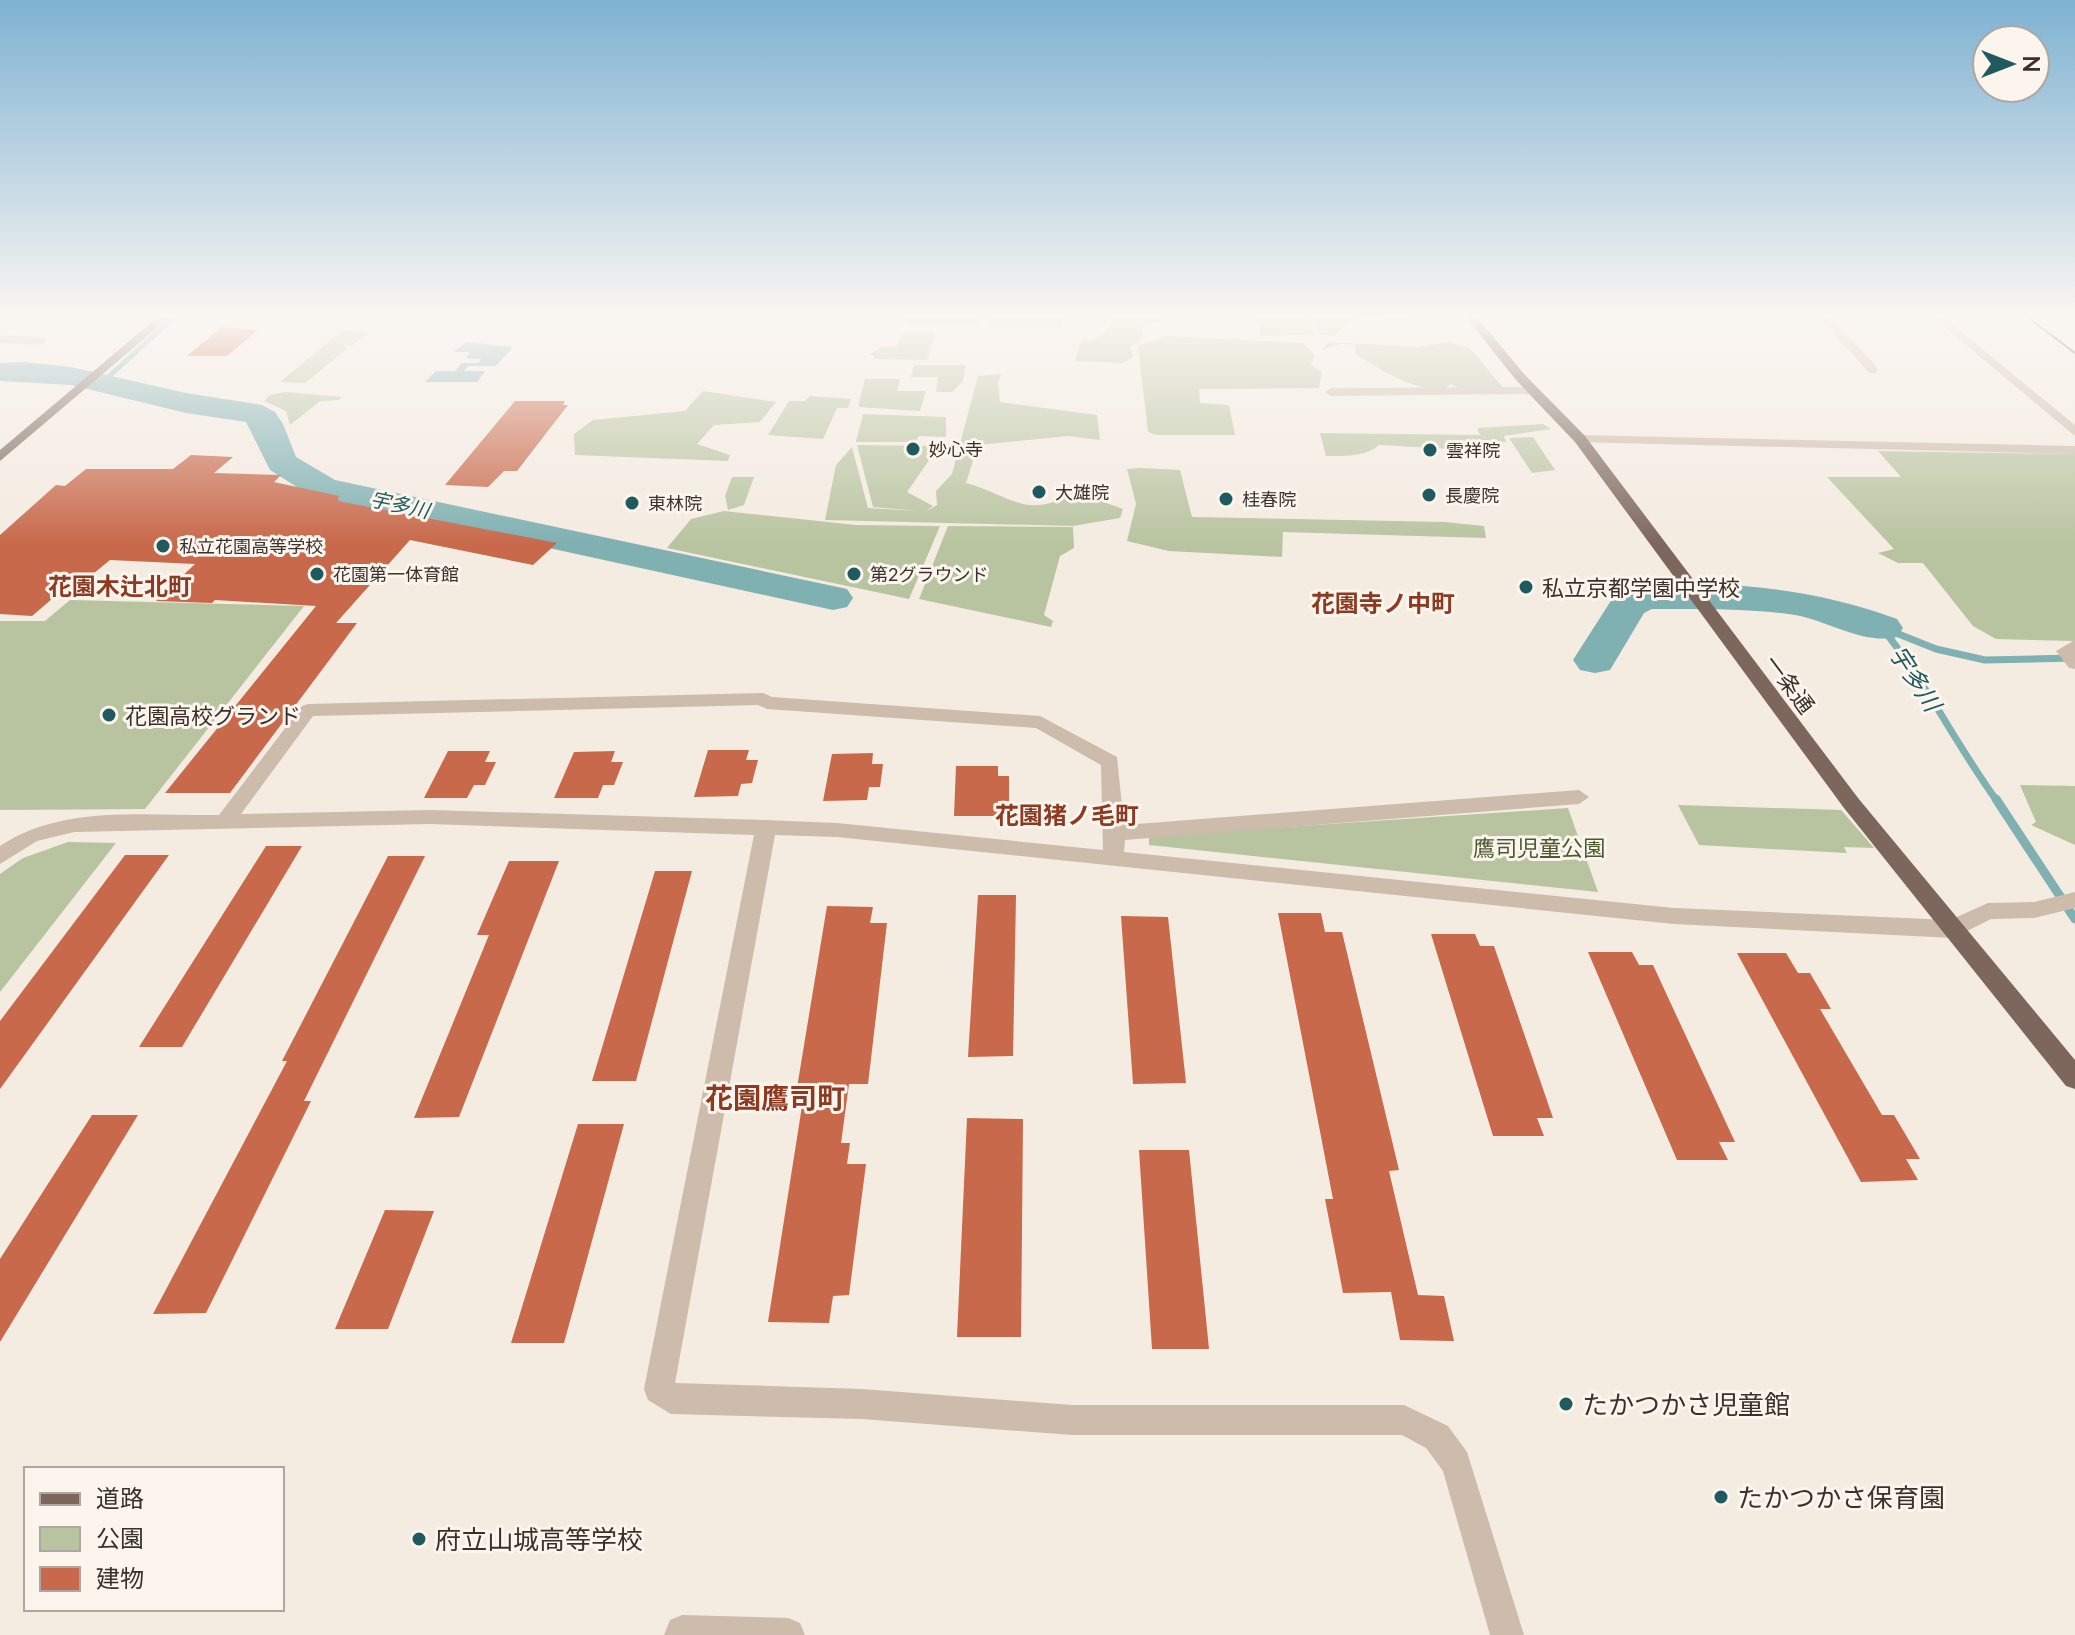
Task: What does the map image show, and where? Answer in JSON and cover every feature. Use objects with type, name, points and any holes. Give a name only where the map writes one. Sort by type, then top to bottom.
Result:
[{"type":"main road","points":[[0,457],[76,392]]},
{"type":"main road","name":"一条通","points":[[1535,392],[1580,439],[1796,731],[2075,1078]]},
{"type":"street","points":[[2027,392],[2075,432]]},
{"type":"street","points":[[1580,439],[2075,450]]},
{"type":"street","points":[[224,822],[308,710],[763,699],[767,703],[1040,722],[1110,762],[1115,833],[1113,858]]},
{"type":"street","points":[[1115,833],[1579,797]]},
{"type":"street","points":[[0,856],[31,835],[59,827],[430,817],[837,830],[1674,916],[1953,929],[1988,911],[2067,903]]},
{"type":"street","points":[[766,827],[659,1389],[671,1399],[862,1404],[1072,1420],[1404,1420],[1437,1437],[1456,1463],[1507,1635]]},
{"type":"street","points":[[681,1635],[788,1635]]},
{"type":"green space","points":[[288,392],[342,397],[339,400],[320,401],[290,425],[286,411],[264,401],[270,395]]},
{"type":"green space","points":[[702,392],[776,402],[760,422],[714,425],[697,444],[730,455],[728,461],[575,455],[574,434],[593,420],[685,411]]},
{"type":"green space","points":[[862,392],[926,392],[920,411],[858,407]]},
{"type":"green space","points":[[974,392],[999,392],[1000,402],[1097,415],[1100,440],[1068,436],[978,445],[966,483],[1032,505],[1059,500],[1076,492],[1123,509],[1120,518],[1073,526],[825,520],[836,465],[852,447],[868,508],[920,511],[873,507],[857,445],[939,446],[907,492],[933,506],[925,512],[937,505],[936,491],[952,474]]},
{"type":"green space","points":[[1143,392],[1199,392],[1200,403],[1229,405],[1235,435],[1157,435],[1148,432]]},
{"type":"green space","points":[[810,396],[851,399],[848,408],[837,408],[823,439],[768,435],[789,401],[805,401]]},
{"type":"green space","points":[[863,414],[946,417],[946,437],[919,436],[915,442],[856,442]]},
{"type":"green space","points":[[1543,424],[1551,429],[1504,436],[1506,442],[1468,444],[1471,450],[1379,445],[1368,452],[1347,456],[1326,456],[1320,433],[1480,435],[1477,428]]},
{"type":"green space","points":[[1533,437],[1555,470],[1532,473],[1509,438]]},
{"type":"green space","points":[[1878,451],[2075,454],[2075,641],[1996,639],[1973,626],[1923,563],[1898,563],[1878,553],[1894,549],[1827,477],[1901,477]]},
{"type":"green space","points":[[1127,469],[1180,470],[1192,517],[1445,522],[1484,526],[1486,538],[1283,532],[1282,557],[1169,551],[1127,541],[1136,504]]},
{"type":"green space","points":[[732,477],[754,477],[744,505],[728,510],[725,496]]},
{"type":"green space","name":"第2グラウンド","points":[[724,511],[856,525],[940,526],[909,599],[667,548],[691,519]]},
{"type":"green space","points":[[948,526],[1073,527],[1074,548],[1060,556],[1044,615],[1053,621],[1051,627],[919,599]]},
{"type":"green space","name":"花園高校グランド","points":[[70,600],[304,606],[145,809],[0,810],[0,621],[45,621]]},
{"type":"green space","points":[[2020,785],[2075,786],[2075,845],[2031,825],[2036,822]]},
{"type":"green space","points":[[1678,805],[1841,810],[1874,848],[1844,847],[1847,853],[1699,845]]},
{"type":"green space","name":"鷹司児童公園","points":[[1568,808],[1598,892],[1149,845],[1149,836]]},
{"type":"green space","points":[[68,842],[116,843],[0,992],[0,874],[23,858]]},
{"type":"building","points":[[515,401],[565,401],[563,405],[568,405],[517,471],[504,471],[488,487],[445,485]]},
{"type":"building","points":[[191,455],[233,457],[214,473],[281,475],[274,482],[339,496],[338,501],[557,543],[533,565],[410,540],[336,623],[357,623],[230,793],[165,793],[316,606],[215,600],[212,603],[156,601],[195,564],[110,560],[77,587],[66,587],[32,616],[0,614],[0,535],[56,485],[65,486],[86,469],[173,469]]},
{"type":"building","points":[[708,750],[749,750],[746,760],[758,760],[752,783],[741,784],[738,796],[694,797]]},
{"type":"building","points":[[448,751],[490,751],[485,762],[496,762],[485,785],[474,785],[467,798],[424,798]]},
{"type":"building","points":[[615,751],[611,762],[623,762],[614,785],[603,785],[598,798],[554,798],[574,752]]},
{"type":"building","points":[[873,753],[872,764],[883,764],[880,787],[869,787],[867,800],[823,801],[832,754]]},
{"type":"building","points":[[956,766],[998,766],[998,776],[1009,776],[1009,801],[998,801],[998,816],[954,816]]},
{"type":"building","points":[[266,846],[302,846],[182,1047],[139,1047]]},
{"type":"building","points":[[125,855],[169,855],[0,1089],[0,1021]]},
{"type":"building","points":[[388,856],[425,856],[304,1101],[311,1101],[206,1313],[153,1314],[287,1061],[282,1061]]},
{"type":"building","points":[[509,861],[559,861],[459,1117],[414,1118],[489,935],[477,935]]},
{"type":"building","points":[[655,871],[692,871],[636,1081],[592,1081]]},
{"type":"building","points":[[978,895],[1016,895],[1013,1056],[968,1057]]},
{"type":"building","points":[[827,906],[873,907],[870,923],[887,923],[868,1084],[849,1084],[841,1143],[850,1143],[847,1164],[866,1164],[849,1295],[833,1296],[829,1323],[768,1322],[802,1106],[794,1106]]},
{"type":"building","points":[[1278,913],[1321,913],[1325,932],[1342,932],[1399,1170],[1389,1171],[1418,1295],[1444,1296],[1454,1341],[1400,1340],[1391,1292],[1343,1293],[1325,1199],[1333,1199]]},
{"type":"building","points":[[1121,916],[1168,917],[1186,1083],[1133,1084]]},
{"type":"building","points":[[1431,934],[1475,934],[1480,946],[1494,946],[1553,1118],[1537,1118],[1544,1136],[1493,1136]]},
{"type":"building","points":[[1588,952],[1632,952],[1639,965],[1653,965],[1735,1142],[1719,1142],[1728,1160],[1677,1160]]},
{"type":"building","points":[[1737,953],[1786,953],[1798,973],[1810,973],[1831,1009],[1820,1009],[1882,1115],[1894,1115],[1920,1159],[1906,1159],[1918,1180],[1861,1182]]},
{"type":"building","points":[[92,1115],[138,1115],[0,1342],[0,1259]]},
{"type":"building","points":[[967,1118],[1023,1119],[1021,1337],[957,1337]]},
{"type":"building","points":[[578,1124],[624,1124],[564,1343],[511,1343]]},
{"type":"building","points":[[1139,1150],[1189,1150],[1209,1349],[1152,1349]]},
{"type":"building","points":[[385,1210],[434,1211],[388,1329],[335,1329]]},
{"type":"waterway","name":"宇多川","points":[[140,392],[186,403],[241,409],[258,415],[267,424],[282,463],[324,488],[833,598]]},
{"type":"waterway","name":"宇多川","points":[[1595,660],[1628,605],[1645,597],[1766,599],[1824,609],[1882,628]]},
{"type":"waterway","name":"宇多川","points":[[1882,628],[1913,670],[1997,801]]},
{"type":"waterway","points":[[1886,629],[1936,649],[1985,660],[2075,658]]},
{"type":"waterway","name":"宇多川","points":[[1996,799],[2075,919]]},
{"type":"place","name":"妙心寺","points":[[913,449]]},
{"type":"place","name":"雲祥院","points":[[1430,450]]},
{"type":"place","name":"大雄院","points":[[1039,492]]},
{"type":"place","name":"長慶院","points":[[1429,495]]},
{"type":"place","name":"桂春院","points":[[1226,499]]},
{"type":"place","name":"東林院","points":[[632,503]]},
{"type":"place","name":"私立花園高等学校","points":[[163,546]]},
{"type":"place","name":"花園第一体育館","points":[[317,574]]},
{"type":"place","name":"第2グラウンド","points":[[854,574]]},
{"type":"place","name":"私立京都学園中学校","points":[[1526,587]]},
{"type":"place","name":"花園高校グランド","points":[[109,715]]},
{"type":"place","name":"たかつかさ児童館","points":[[1566,1404]]},
{"type":"place","name":"たかつかさ保育園","points":[[1721,1497]]},
{"type":"place","name":"府立山城高等学校","points":[[419,1539]]},
{"type":"district","name":"花園木辻北町","points":[[120,585]]},
{"type":"district","name":"花園寺ノ中町","points":[[1383,602]]},
{"type":"district","name":"花園猪ノ毛町","points":[[1067,814]]},
{"type":"district","name":"花園鷹司町","points":[[775,1097]]}]
